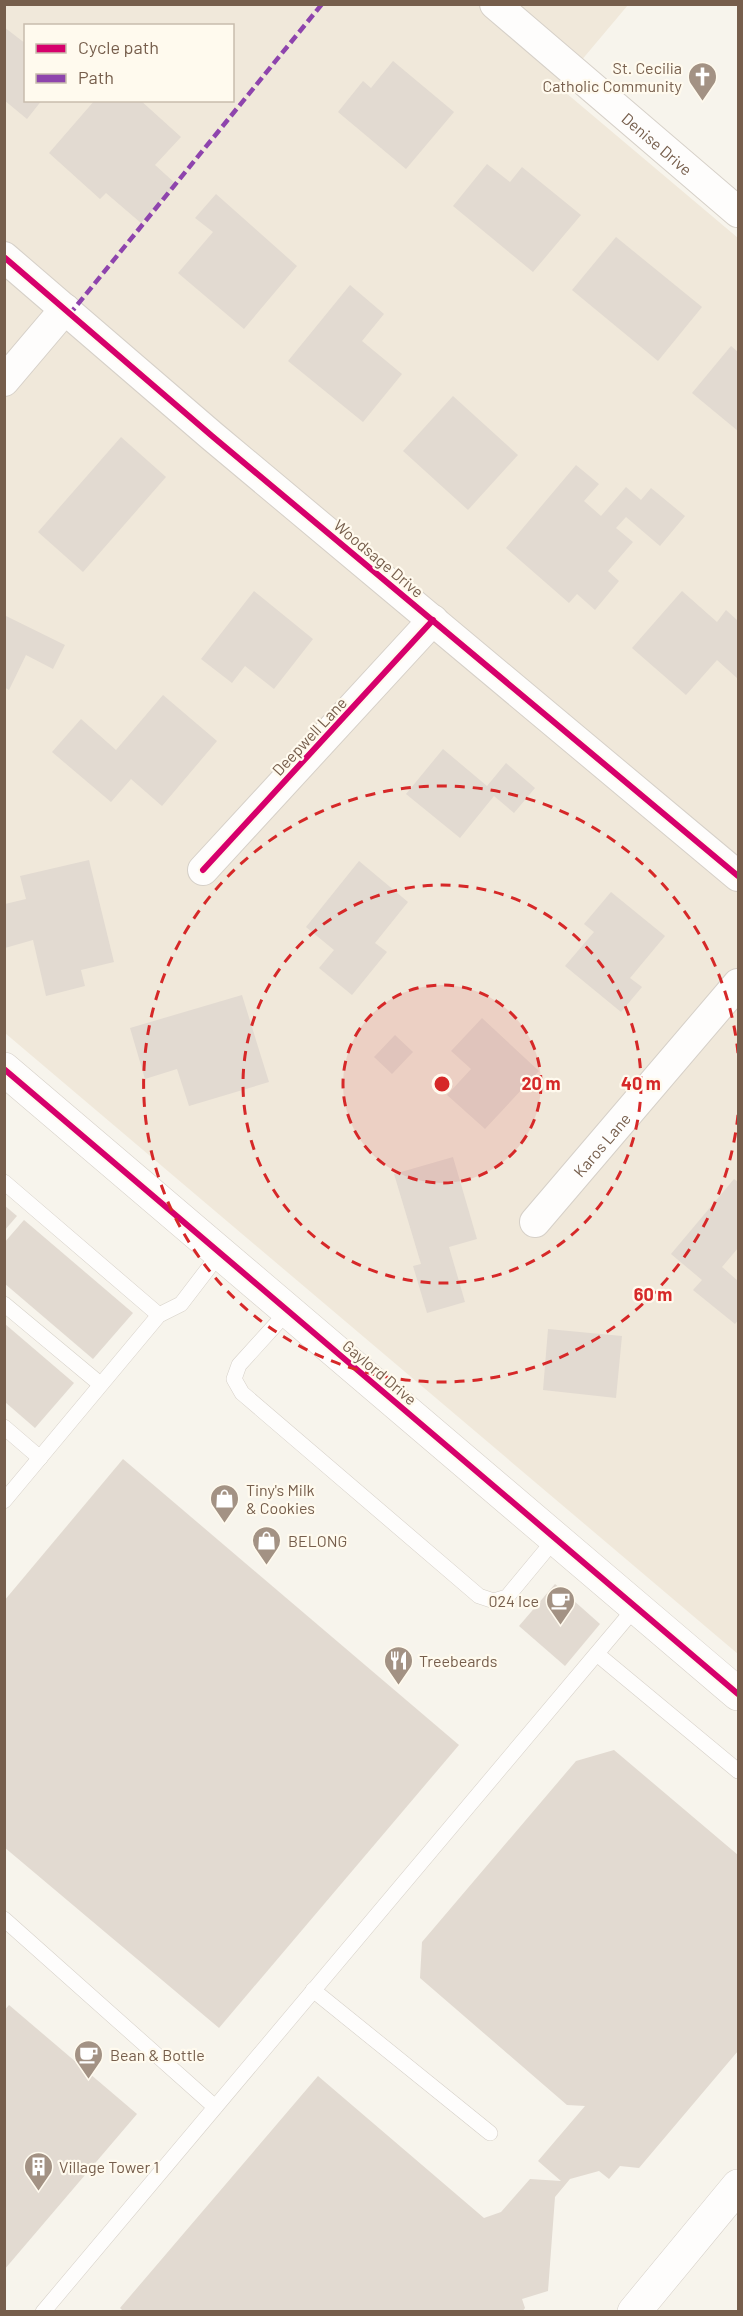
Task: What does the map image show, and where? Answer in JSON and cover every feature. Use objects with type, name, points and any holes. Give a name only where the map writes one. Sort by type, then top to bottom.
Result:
[{"type":"street","name":"Denise Drive","points":[[495,4],[738,212]]},
{"type":"street","name":"Woodsage Drive","points":[[4,257],[212,436],[738,876]]},
{"type":"street","points":[[4,381],[65,309]]},
{"type":"street","name":"Deepwell Lane","points":[[204,870],[434,620]]},
{"type":"street","name":"Karos Lane","points":[[535,1222],[738,984]]},
{"type":"street","name":"Gaylord Drive","points":[[4,1069],[738,1694]]},
{"type":"street","points":[[634,2312],[738,2186]]},
{"type":"lane","points":[[4,1182],[159,1315]]},
{"type":"lane","points":[[4,1501],[159,1315],[182,1304],[220,1253]]},
{"type":"lane","points":[[4,1304],[100,1384]]},
{"type":"lane","points":[[288,1311],[239,1365],[234,1379],[242,1393],[478,1596],[494,1601],[507,1597],[555,1539]]},
{"type":"lane","points":[[4,1427],[40,1458]]},
{"type":"lane","points":[[43,2312],[635,1608]]},
{"type":"lane","points":[[597,1654],[738,1772]]},
{"type":"lane","points":[[4,1919],[215,2107]]},
{"type":"lane","points":[[313,1990],[490,2133]]},
{"type":"shaded area","points":[[5,5],[628,5],[559,87],[738,238],[738,1654],[5,1033]]},
{"type":"building","points":[[4,27],[24,42],[24,102],[40,102],[27,119],[4,100]]},
{"type":"building","points":[[393,61],[454,112],[406,169],[338,112],[363,81],[371,88]]},
{"type":"building","points":[[93,102],[142,102],[181,137],[155,165],[176,184],[141,223],[106,193],[100,199],[49,153]]},
{"type":"building","points":[[487,164],[510,182],[522,167],[581,215],[533,272],[453,206]]},
{"type":"building","points":[[216,194],[297,266],[244,329],[178,273],[213,232],[195,218]]},
{"type":"building","points":[[616,237],[702,307],[658,361],[572,290]]},
{"type":"building","points":[[350,285],[384,314],[362,341],[402,374],[363,422],[288,361]]},
{"type":"building","points":[[731,346],[738,352],[738,431],[692,393]]},
{"type":"building","points":[[453,396],[518,455],[468,510],[403,451]]},
{"type":"building","points":[[121,437],[166,477],[83,572],[38,532]]},
{"type":"building","points":[[576,465],[599,484],[584,501],[601,516],[626,487],[641,500],[651,488],[685,516],[660,546],[626,517],[616,528],[633,542],[608,571],[619,581],[595,610],[577,594],[569,603],[506,548]]},
{"type":"building","points":[[254,591],[313,639],[274,689],[245,666],[232,683],[201,659]]},
{"type":"building","points":[[682,591],[717,622],[726,610],[738,621],[737,678],[717,660],[686,695],[632,648]]},
{"type":"building","points":[[4,615],[65,645],[53,669],[26,655],[9,690],[4,687]]},
{"type":"building","points":[[163,695],[217,741],[162,806],[131,779],[111,802],[52,752],[81,719],[116,750]]},
{"type":"building","points":[[443,749],[487,786],[506,763],[535,788],[514,813],[494,796],[460,838],[406,794]]},
{"type":"building","points":[[89,860],[114,962],[81,970],[85,986],[46,996],[33,940],[5,948],[5,904],[26,899],[20,876]]},
{"type":"building","points":[[359,861],[408,902],[375,943],[387,952],[352,995],[319,968],[334,950],[306,927]]},
{"type":"building","points":[[611,892],[665,936],[630,978],[642,987],[621,1012],[565,966],[594,932],[584,924]]},
{"type":"building","points":[[242,995],[269,1082],[189,1106],[177,1069],[145,1079],[130,1028]]},
{"type":"building","points":[[482,1018],[539,1071],[485,1129],[447,1095],[471,1069],[451,1051]]},
{"type":"building","points":[[395,1035],[413,1052],[392,1074],[374,1057]]},
{"type":"building","points":[[453,1157],[477,1239],[449,1247],[465,1302],[427,1313],[413,1266],[421,1264],[394,1174]]},
{"type":"building","points":[[734,1179],[738,1182],[738,1248],[722,1267],[738,1281],[738,1320],[735,1324],[693,1290],[702,1280],[671,1254]]},
{"type":"building","points":[[4,1205],[17,1216],[4,1231]]},
{"type":"building","points":[[24,1220],[133,1313],[93,1359],[4,1283],[4,1243]]},
{"type":"building","points":[[5,1324],[74,1383],[35,1428],[5,1402]]},
{"type":"building","points":[[548,1329],[622,1336],[616,1398],[543,1390]]},
{"type":"building","points":[[123,1459],[459,1745],[219,2028],[4,1847],[4,1601]]},
{"type":"building","name":"024 Ice","points":[[555,1584],[600,1624],[565,1666],[519,1626]]},
{"type":"building","points":[[614,1750],[738,1855],[738,2051],[639,2168],[620,2166],[609,2179],[599,2171],[570,2179],[555,2197],[548,2291],[522,2299],[525,2308],[522,2312],[124,2312],[120,2308],[318,2076],[484,2218],[501,2212],[530,2179],[561,2181],[538,2161],[585,2106],[567,2105],[420,1978],[422,1942],[576,1761]]},
{"type":"building","name":"Village Tower 1","points":[[9,2005],[137,2114],[4,2270],[4,2011]]},
{"type":"marked path","points":[[69,315],[322,4]]},
{"type":"cycle path","points":[[4,257],[212,436],[738,876]]},
{"type":"cycle path","points":[[203,870],[433,620]]},
{"type":"cycle path","points":[[4,1069],[738,1694]]},
{"type":"place","name":"St. Cecilia Catholic Community","points":[[703,102]]},
{"type":"place","name":"Tiny's Milk & Cookies","points":[[225,1524]]},
{"type":"place","name":"BELONG","points":[[267,1566]]},
{"type":"place","name":"024 Ice","points":[[560,1626]]},
{"type":"place","name":"Treebeards","points":[[398,1686]]},
{"type":"place","name":"Bean & Bottle","points":[[89,2080]]},
{"type":"place","name":"Village Tower 1","points":[[38,2192]]}]
